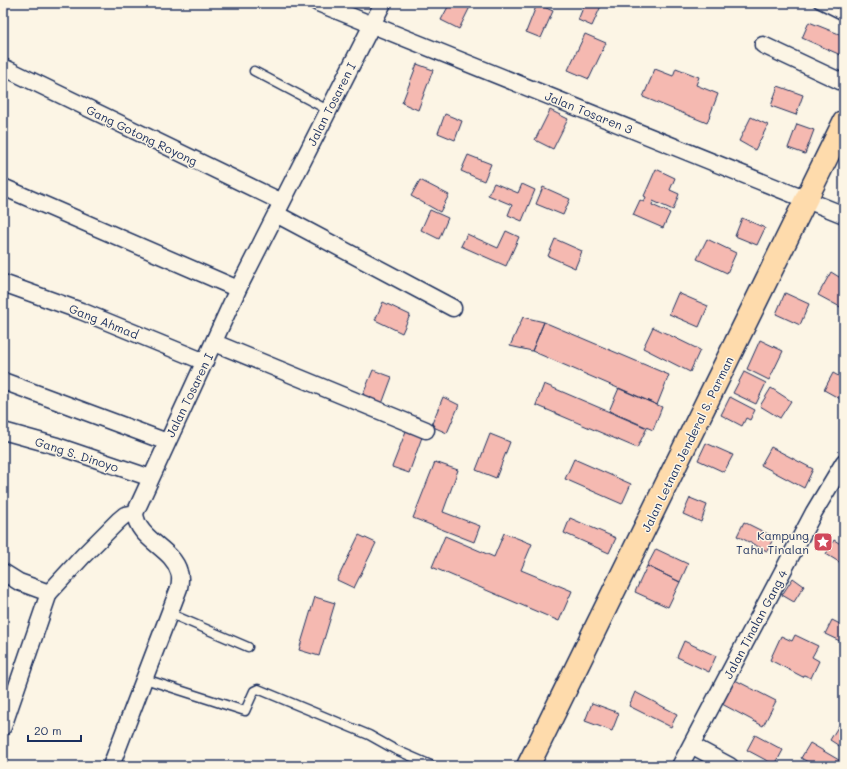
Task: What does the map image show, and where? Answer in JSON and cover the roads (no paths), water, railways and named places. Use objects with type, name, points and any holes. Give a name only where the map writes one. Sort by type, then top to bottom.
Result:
[{"type":"main road","name":"Jalan Letnan Jenderal S. Parman","points":[[528,766],[844,122]]},
{"type":"street","name":"Jalan Tosaren 3","points":[[318,3],[807,198],[844,215]]},
{"type":"street","name":"Jalan Tosaren I","points":[[135,513],[167,442],[215,343],[238,289],[383,3]]},
{"type":"street","points":[[763,45],[844,83]]},
{"type":"street","name":"Gang Gotong Royong","points":[[3,67],[279,208],[453,308]]},
{"type":"street","points":[[3,187],[238,289]]},
{"type":"street","name":"Gang Ahmad","points":[[3,283],[81,311],[205,362]]},
{"type":"street","points":[[215,343],[426,430]]},
{"type":"street","points":[[3,381],[167,442]]},
{"type":"street","name":"Gang S. Dinoyo","points":[[3,431],[57,446],[151,478]]},
{"type":"street","name":"Jalan Tinalan Gang 4","points":[[680,766],[814,512],[842,471]]},
{"type":"street","points":[[3,727],[50,593],[83,556],[119,520],[125,515],[135,513],[136,522],[174,562],[180,573],[180,588],[111,766]]},
{"type":"street","points":[[3,572],[19,582],[50,593]]},
{"type":"street","points":[[691,745],[730,766]]},
{"type":"lane","points":[[818,3],[844,16]]},
{"type":"lane","points":[[254,71],[328,110]]},
{"type":"lane","points":[[171,614],[248,647]]},
{"type":"lane","points":[[145,679],[245,711],[254,691],[258,688],[369,735],[394,749],[433,766]]},
{"type":"place","name":"Kampung Tahu Tinalan","points":[[823,542]]}]
